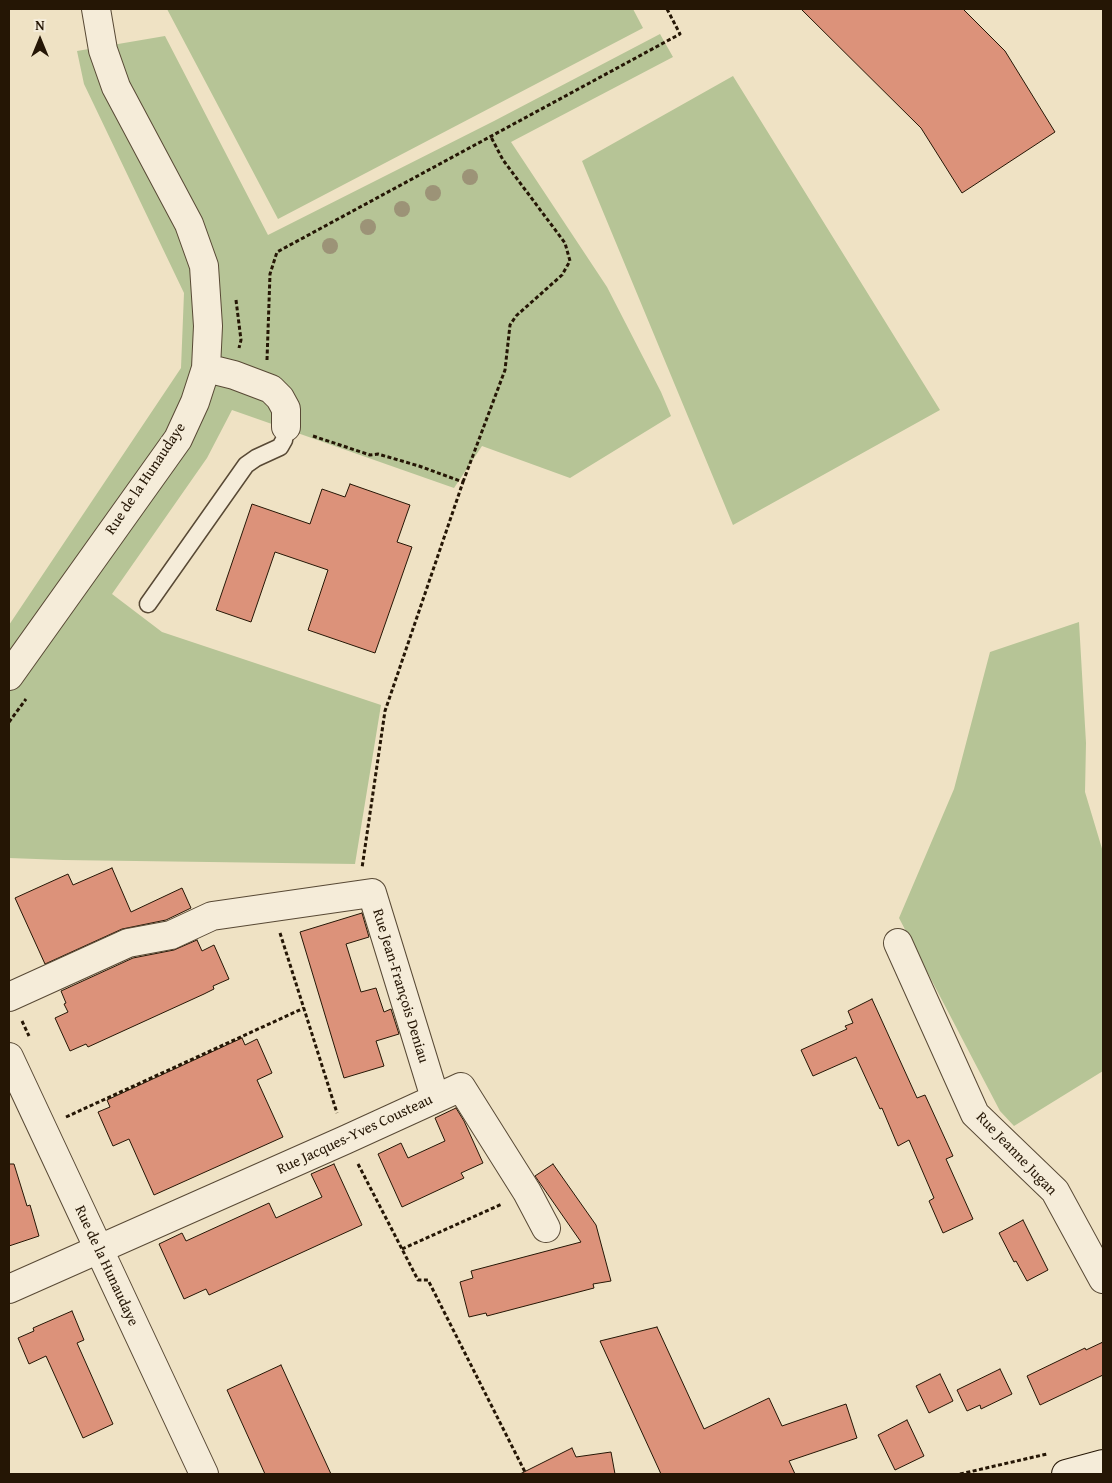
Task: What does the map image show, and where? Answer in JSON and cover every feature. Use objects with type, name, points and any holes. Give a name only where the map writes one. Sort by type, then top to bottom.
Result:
[{"type":"street","name":"Rue de la Hunaudaye","points":[[9,676],[178,439],[195,402],[206,368],[208,326],[204,266],[188,224],[116,87],[103,50],[96,9]]},
{"type":"street","points":[[206,368],[257,382],[271,389],[276,393],[286,409],[286,426]]},
{"type":"street","name":"Rue Jean-François Deniau","points":[[9,997],[128,943],[172,935],[212,916],[365,895],[435,1098]]},
{"type":"street","name":"Rue Jeanne Jugan","points":[[898,943],[976,1114],[1055,1191],[1103,1279]]},
{"type":"street","name":"Rue de la Hunaudaye","points":[[9,1057],[204,1474]]},
{"type":"street","name":"Rue Jacques-Yves Cousteau","points":[[9,1289],[461,1087],[527,1192],[546,1228]]},
{"type":"street","points":[[1061,1463],[1103,1464]]},
{"type":"lane","points":[[148,604],[246,466],[256,458],[280,447],[284,440],[286,426]]},
{"type":"path","points":[[234,375],[267,366],[270,274],[277,252],[680,34],[666,9]]},
{"type":"path","points":[[365,895],[385,711],[463,482],[506,370],[510,325],[516,316],[562,275],[570,261],[565,243],[503,160],[490,136]]},
{"type":"path","points":[[286,426],[370,455],[378,454],[463,482]]},
{"type":"path","points":[[272,908],[345,1140],[418,1280],[428,1280],[526,1474]]},
{"type":"path","points":[[42,1128],[304,1008]]},
{"type":"path","points":[[402,1249],[527,1192]]},
{"type":"path","points":[[960,1474],[1061,1463]]},
{"type":"green space","points":[[167,9],[633,9],[643,28],[278,219]]},
{"type":"green space","points":[[660,34],[673,57],[511,142],[607,287],[661,392],[671,416],[570,478],[482,446],[454,488],[232,410],[207,458],[112,594],[162,632],[381,705],[355,864],[9,858],[9,625],[181,368],[184,293],[84,84],[77,51],[165,36],[268,235],[494,121]]},
{"type":"green space","points":[[733,76],[940,410],[733,525],[582,161]]},
{"type":"green space","points":[[1079,622],[1086,743],[1085,792],[1103,852],[1103,1071],[1014,1126],[1000,1111],[899,918],[954,789],[990,652]]},
{"type":"building","points":[[801,9],[963,9],[1005,51],[1055,132],[962,193],[921,128]]},
{"type":"building","points":[[350,484],[410,505],[397,542],[412,547],[375,653],[308,630],[328,570],[275,552],[251,622],[216,610],[252,504],[310,524],[322,489],[345,497]]},
{"type":"building","points":[[112,868],[131,912],[182,888],[191,908],[166,920],[122,929],[45,964],[15,898],[68,874],[73,885]]},
{"type":"building","points":[[362,913],[369,937],[346,944],[361,992],[376,988],[384,1012],[391,1009],[399,1034],[376,1041],[384,1066],[344,1078],[300,932]]},
{"type":"building","points":[[197,940],[202,951],[214,945],[229,979],[213,986],[214,989],[204,994],[88,1047],[86,1044],[70,1051],[55,1018],[68,1012],[61,991],[133,958],[174,950]]},
{"type":"building","points":[[872,999],[917,1098],[925,1095],[953,1156],[946,1159],[973,1219],[943,1233],[929,1201],[934,1198],[909,1140],[898,1146],[882,1108],[880,1109],[856,1057],[813,1076],[801,1050],[847,1029],[845,1026],[853,1023],[848,1011]]},
{"type":"building","points":[[242,1038],[245,1045],[257,1039],[272,1073],[257,1080],[283,1137],[154,1195],[129,1139],[113,1146],[98,1112],[110,1107],[107,1100]]},
{"type":"building","points":[[456,1108],[483,1163],[461,1173],[464,1178],[402,1207],[378,1154],[401,1143],[408,1158],[445,1141],[435,1118]]},
{"type":"building","points":[[9,1164],[14,1164],[27,1206],[30,1205],[39,1236],[9,1246]]},
{"type":"building","points":[[334,1164],[362,1225],[209,1295],[206,1289],[184,1299],[159,1244],[182,1233],[186,1241],[269,1203],[276,1218],[322,1197],[311,1174]]},
{"type":"building","points":[[553,1164],[596,1225],[611,1281],[593,1284],[594,1288],[487,1316],[486,1313],[469,1317],[460,1282],[473,1278],[471,1271],[581,1242],[535,1176]]},
{"type":"building","points":[[1023,1220],[1048,1270],[1027,1281],[1016,1261],[1014,1262],[999,1233]]},
{"type":"building","points":[[72,1311],[84,1340],[77,1343],[113,1424],[83,1438],[46,1356],[29,1364],[18,1338],[34,1331],[33,1328]]},
{"type":"building","points":[[657,1327],[704,1429],[769,1398],[782,1426],[846,1404],[857,1438],[789,1461],[795,1474],[661,1474],[600,1341]]},
{"type":"building","points":[[1103,1342],[1103,1375],[1040,1405],[1027,1376],[1085,1348],[1086,1350]]},
{"type":"building","points":[[281,1365],[331,1474],[265,1474],[227,1390]]},
{"type":"building","points":[[1000,1369],[1012,1394],[981,1409],[980,1405],[967,1411],[957,1390]]},
{"type":"building","points":[[940,1374],[953,1401],[929,1413],[916,1386]]},
{"type":"building","points":[[907,1420],[924,1456],[895,1470],[878,1435]]},
{"type":"building","points":[[572,1448],[576,1457],[611,1452],[615,1474],[520,1474]]}]
